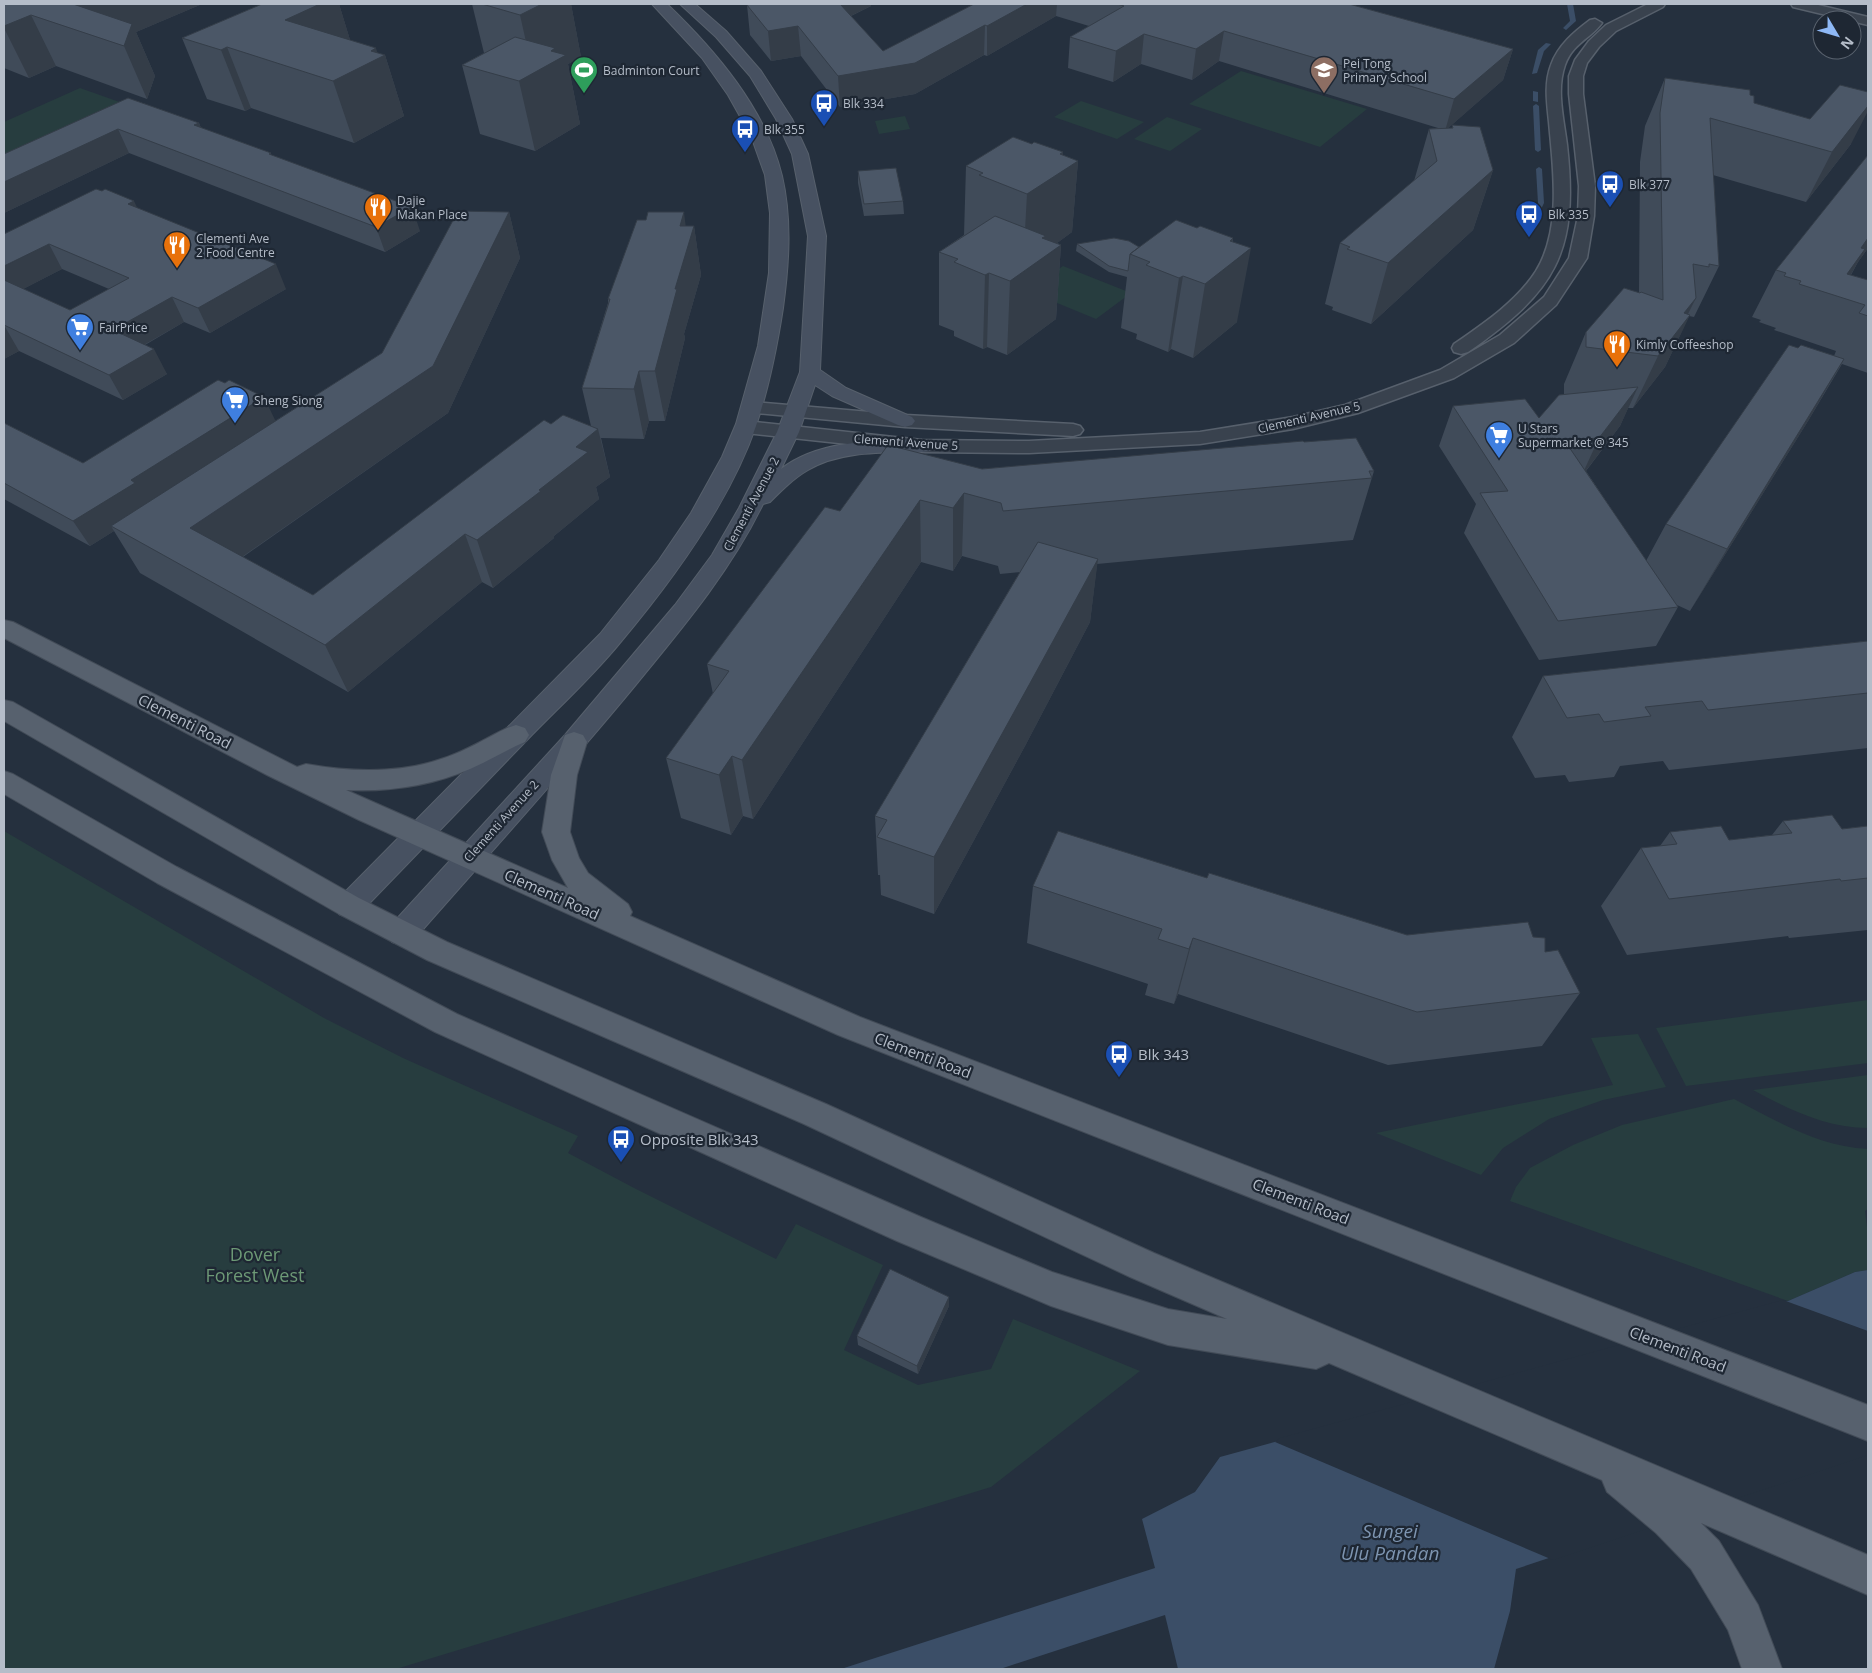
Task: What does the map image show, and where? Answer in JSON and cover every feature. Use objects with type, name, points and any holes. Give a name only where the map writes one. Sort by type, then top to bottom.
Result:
[{"type":"main road","points":[[349,906],[608,640],[642,600],[683,545],[710,502],[749,418],[767,352],[777,284],[780,242],[778,215],[768,158],[754,124],[727,80],[659,4]]},
{"type":"main road","name":"Clementi Avenue 2","points":[[402,933],[518,801],[574,742],[683,611],[721,559],[750,508],[788,432],[810,372],[817,236],[800,154],[784,119],[756,74],[721,34],[687,4]]},
{"type":"main road","points":[[772,313],[786,317],[813,312]]},
{"type":"main road","points":[[810,372],[838,392],[905,421]]},
{"type":"main road","points":[[750,508],[782,477],[807,461],[853,448],[922,446]]},
{"type":"main road","name":"Clementi Road","points":[[4,628],[276,768],[418,835],[849,1026],[1868,1423]]},
{"type":"main road","points":[[4,709],[349,906],[437,951],[814,1114],[1142,1265],[1868,1575]]},
{"type":"main road","points":[[276,768],[327,779],[371,780],[411,777],[454,764],[516,735]]},
{"type":"main road","points":[[574,742],[562,784],[556,832],[566,860],[578,881],[649,937]]},
{"type":"main road","points":[[4,781],[167,874],[446,1023],[1042,1286],[1168,1327],[1360,1358]]},
{"type":"main road","points":[[1594,1458],[1670,1519],[1705,1554],[1744,1619],[1762,1669]]},
{"type":"street","points":[[1616,12],[1658,4]]},
{"type":"street","points":[[1798,4],[1868,21]]},
{"type":"street","points":[[1837,4],[1868,12]]},
{"type":"street","name":"Clementi Avenue 5","points":[[749,418],[795,412],[905,421],[1078,430],[1190,425],[1282,410],[1338,396],[1403,377],[1446,358],[1488,330],[1526,293],[1545,271],[1559,233],[1563,212],[1563,182],[1554,98],[1556,72],[1560,59],[1573,41],[1616,12]]},
{"type":"street","name":"Clementi Avenue 5","points":[[749,418],[788,432],[922,446],[1028,447],[1200,438],[1293,423],[1352,409],[1438,378],[1507,339],[1550,301],[1578,258],[1586,216],[1586,186],[1576,100],[1576,76],[1580,63],[1594,44],[1611,28],[1616,12]]},
{"type":"green space","points":[[1241,71],[1367,109],[1320,147],[1189,104]]},
{"type":"green space","points":[[80,88],[142,110],[4,174],[4,122]]},
{"type":"green space","points":[[1081,101],[1144,122],[1117,139],[1054,117]]},
{"type":"green space","points":[[905,116],[910,129],[879,134],[875,121]]},
{"type":"green space","points":[[1167,117],[1202,129],[1170,151],[1134,139]]},
{"type":"green space","points":[[1063,266],[1131,293],[1096,319],[1028,291]]},
{"type":"green space","name":"Dover Forest West","points":[[4,831],[324,1018],[403,1058],[578,1136],[568,1153],[776,1259],[796,1224],[883,1265],[844,1350],[918,1385],[991,1369],[1013,1319],[1140,1371],[991,1487],[396,1669],[4,1669]]},
{"type":"green space","points":[[1868,1000],[1868,1063],[1686,1086],[1656,1028]]},
{"type":"green space","points":[[1638,1034],[1666,1087],[1603,1100],[1549,1119],[1503,1148],[1481,1175],[1376,1133],[1613,1085],[1591,1038]]},
{"type":"green space","points":[[1868,1075],[1868,1128],[1838,1125],[1823,1121],[1795,1111],[1753,1090]]},
{"type":"green space","points":[[1734,1099],[1782,1124],[1815,1138],[1850,1147],[1868,1149],[1868,1209],[1865,1211],[1868,1235],[1868,1270],[1855,1272],[1788,1301],[1510,1201],[1516,1187],[1530,1168],[1573,1145],[1622,1125]]},
{"type":"water","name":"Sungei Ulu Pandan","points":[[1868,1270],[1868,1452],[1516,1569],[1510,1611],[1494,1669],[1178,1669],[1165,1615],[1000,1669],[841,1669],[1155,1568],[1142,1519],[1195,1492],[1220,1457],[1788,1301],[1855,1272]]},
{"type":"pier","points":[[1783,1300],[1868,1331],[1868,1455],[1553,1560],[1275,1442],[1280,1438]]},
{"type":"building","points":[[4,4],[73,4],[132,24],[124,46],[31,15],[4,26]]},
{"type":"building","points":[[262,4],[320,4],[285,20],[376,48],[371,51],[385,55],[333,81],[227,47],[221,50],[182,38]]},
{"type":"building","points":[[482,4],[542,4],[520,15]]},
{"type":"building","points":[[840,4],[883,51],[974,4],[1027,4],[915,63],[838,76],[798,26],[768,31],[747,5]]},
{"type":"building","points":[[1117,4],[1349,4],[1513,49],[1454,99],[1224,31],[1196,49],[1144,34],[1116,51],[1070,37],[1124,6]]},
{"type":"building","points":[[515,37],[555,48],[551,51],[566,55],[519,81],[462,65]]},
{"type":"building","points":[[1665,78],[1750,90],[1750,95],[1754,96],[1754,103],[1810,119],[1840,85],[1868,92],[1868,106],[1832,152],[1710,118],[1719,266],[1709,264],[1709,267],[1693,264],[1696,298],[1684,313],[1690,315],[1658,356],[1586,347],[1586,332],[1624,288],[1663,300],[1660,113]]},
{"type":"building","points":[[128,98],[199,123],[194,125],[412,207],[376,227],[118,129],[4,182],[4,154]]},
{"type":"building","points":[[1452,125],[1480,127],[1493,170],[1388,263],[1347,249],[1350,247],[1340,243],[1437,161],[1429,129],[1453,128]]},
{"type":"building","points":[[1013,137],[1063,152],[1060,154],[1078,161],[1027,194],[979,175],[983,173],[966,166]]},
{"type":"building","points":[[1868,155],[1868,238],[1861,248],[1865,249],[1847,274],[1868,280],[1868,316],[1859,313],[1865,305],[1799,284],[1801,281],[1784,276],[1786,273],[1776,270]]},
{"type":"building","points":[[896,168],[903,201],[864,204],[858,171]]},
{"type":"building","points":[[96,189],[102,191],[105,189],[134,201],[128,204],[276,264],[198,308],[172,297],[113,330],[154,349],[109,375],[4,325],[4,280],[70,310],[129,278],[49,244],[4,266],[4,234]]},
{"type":"building","points":[[458,211],[509,212],[433,366],[190,528],[313,595],[544,420],[551,424],[563,415],[598,429],[576,447],[588,452],[477,540],[465,534],[325,645],[111,526],[382,353]]},
{"type":"building","points":[[648,212],[684,212],[680,226],[694,226],[675,289],[677,289],[655,371],[639,371],[634,389],[582,388],[610,299],[608,299],[637,220],[646,220]]},
{"type":"building","points":[[995,216],[1046,236],[1042,238],[1061,245],[1010,281],[989,273],[985,275],[954,262],[958,259],[939,252]]},
{"type":"building","points":[[1176,220],[1197,228],[1200,226],[1233,238],[1230,241],[1251,248],[1205,284],[1183,276],[1179,278],[1146,265],[1150,262],[1130,254]]},
{"type":"building","points":[[1114,238],[1129,241],[1139,247],[1130,254],[1128,271],[1109,266],[1077,244]]},
{"type":"building","points":[[1789,345],[1798,348],[1801,345],[1844,359],[1727,549],[1666,524]]},
{"type":"building","points":[[218,380],[225,383],[229,380],[264,397],[131,480],[135,483],[73,521],[4,483],[4,423],[83,463]]},
{"type":"building","points":[[1638,387],[1599,438],[1569,440],[1573,447],[1569,447],[1678,607],[1558,621],[1480,493],[1508,491],[1453,406],[1525,399],[1539,418],[1559,395]]},
{"type":"building","points":[[1356,438],[1374,471],[1369,471],[1372,478],[1003,511],[1001,503],[964,493],[953,508],[920,500],[742,760],[732,756],[719,775],[666,758],[729,671],[707,664],[825,507],[840,511],[888,445],[982,469]]},
{"type":"building","points":[[1038,542],[1098,559],[934,857],[877,837],[887,820],[875,816]]},
{"type":"building","points":[[1868,641],[1868,693],[1708,710],[1702,701],[1645,707],[1651,716],[1604,722],[1599,714],[1567,718],[1543,676]]},
{"type":"building","points":[[1832,815],[1842,829],[1868,826],[1868,878],[1841,881],[1840,879],[1669,899],[1641,848],[1677,844],[1670,832],[1721,826],[1729,840],[1792,833],[1783,821]]},
{"type":"building","points":[[1058,831],[1207,878],[1209,873],[1407,935],[1528,922],[1533,937],[1545,938],[1545,952],[1558,950],[1580,993],[1417,1012],[1193,938],[1189,949],[1158,939],[1162,929],[1033,886]]},
{"type":"building","points":[[890,1269],[949,1297],[917,1366],[857,1336]]},
{"type":"waterway","points":[[1566,28],[1573,21],[1570,4]]},
{"type":"waterway","points":[[1534,73],[1541,50],[1548,44]]},
{"type":"waterway","points":[[1535,92],[1536,101]]},
{"type":"waterway","points":[[1536,106],[1538,150]]},
{"type":"waterway","points":[[1528,230],[1541,203],[1539,169]]},
{"type":"place","name":"Badminton Court","points":[[584,94]]},
{"type":"place","name":"Pei Tong Primary School","points":[[1324,94]]},
{"type":"place","name":"Blk 334","points":[[824,127]]},
{"type":"place","name":"Blk 355","points":[[745,153]]},
{"type":"place","name":"Blk 377","points":[[1610,208]]},
{"type":"place","name":"Dajie Makan Place","points":[[378,231]]},
{"type":"place","name":"Blk 335","points":[[1529,238]]},
{"type":"place","name":"Clementi Ave 2 Food Centre","points":[[177,269]]},
{"type":"place","name":"FairPrice","points":[[80,351]]},
{"type":"place","name":"Kimly Coffeeshop","points":[[1617,368]]},
{"type":"place","name":"Sheng Siong","points":[[235,424]]},
{"type":"place","name":"U Stars Supermarket @ 345","points":[[1499,459]]},
{"type":"place","name":"Blk 343","points":[[1119,1078]]},
{"type":"place","name":"Opposite Blk 343","points":[[621,1163]]}]
